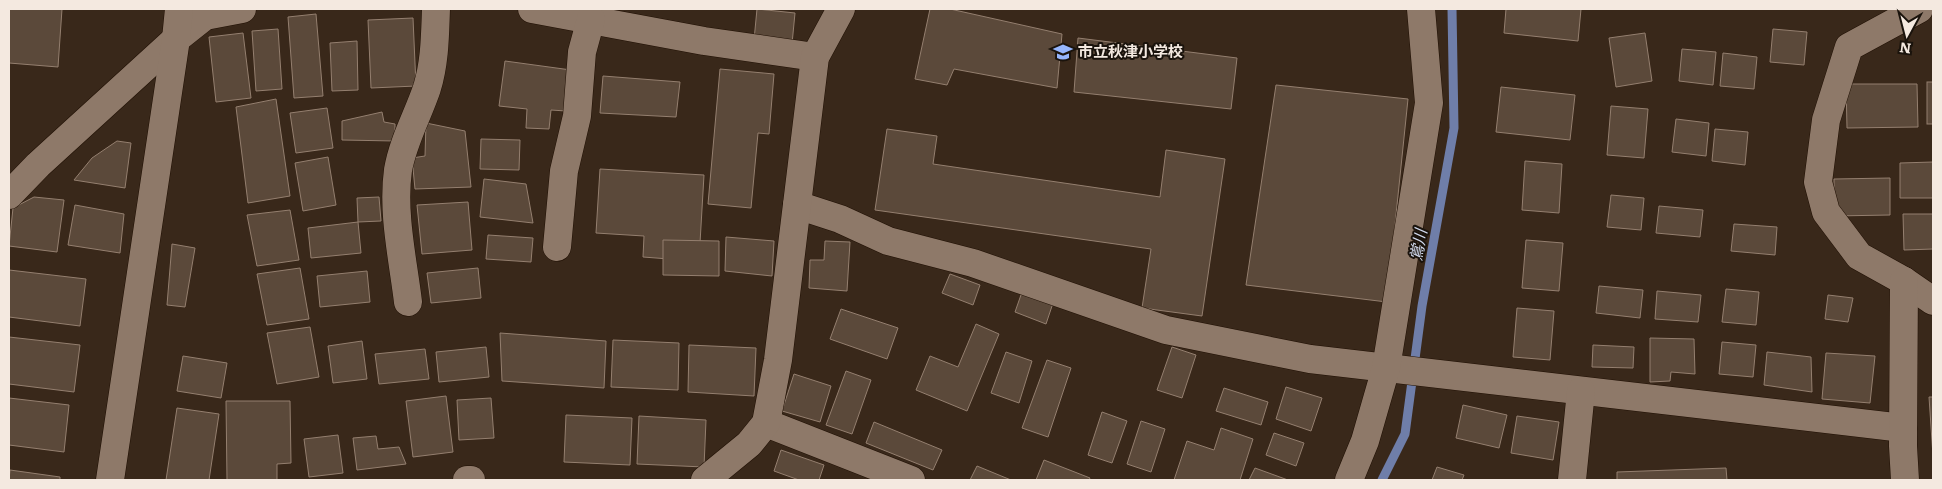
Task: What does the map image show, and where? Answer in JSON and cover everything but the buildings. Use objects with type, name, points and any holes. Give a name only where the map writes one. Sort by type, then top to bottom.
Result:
[{"type":"street","points":[[110,480],[179,9]]},
{"type":"street","points":[[13,186],[176,39],[205,16],[242,9]]},
{"type":"street","points":[[408,302],[396,190],[399,168],[427,88],[432,66],[436,9]]},
{"type":"street","points":[[532,9],[704,41],[815,58]]},
{"type":"street","points":[[705,480],[749,444],[766,423],[778,360],[815,58],[842,9]]},
{"type":"street","points":[[1349,480],[1365,441],[1390,368],[1429,103],[1421,9]]},
{"type":"street","points":[[1918,9],[1850,47],[1826,120],[1818,182],[1826,212],[1859,256],[1904,281],[1933,301]]},
{"type":"street","points":[[557,247],[564,171],[577,116],[582,52],[591,19]]},
{"type":"street","points":[[797,205],[840,219],[888,241],[973,263],[1166,330],[1310,359],[1903,428]]},
{"type":"street","points":[[1904,281],[1903,428],[1905,480]]},
{"type":"street","points":[[1572,480],[1581,391]]},
{"type":"street","points":[[766,423],[911,480]]},
{"type":"waterway","name":"鴬川","points":[[1382,480],[1405,434],[1422,306],[1454,128],[1452,9]]},
{"type":"place","name":"市立秋津小学校","points":[[1063,52]]}]
